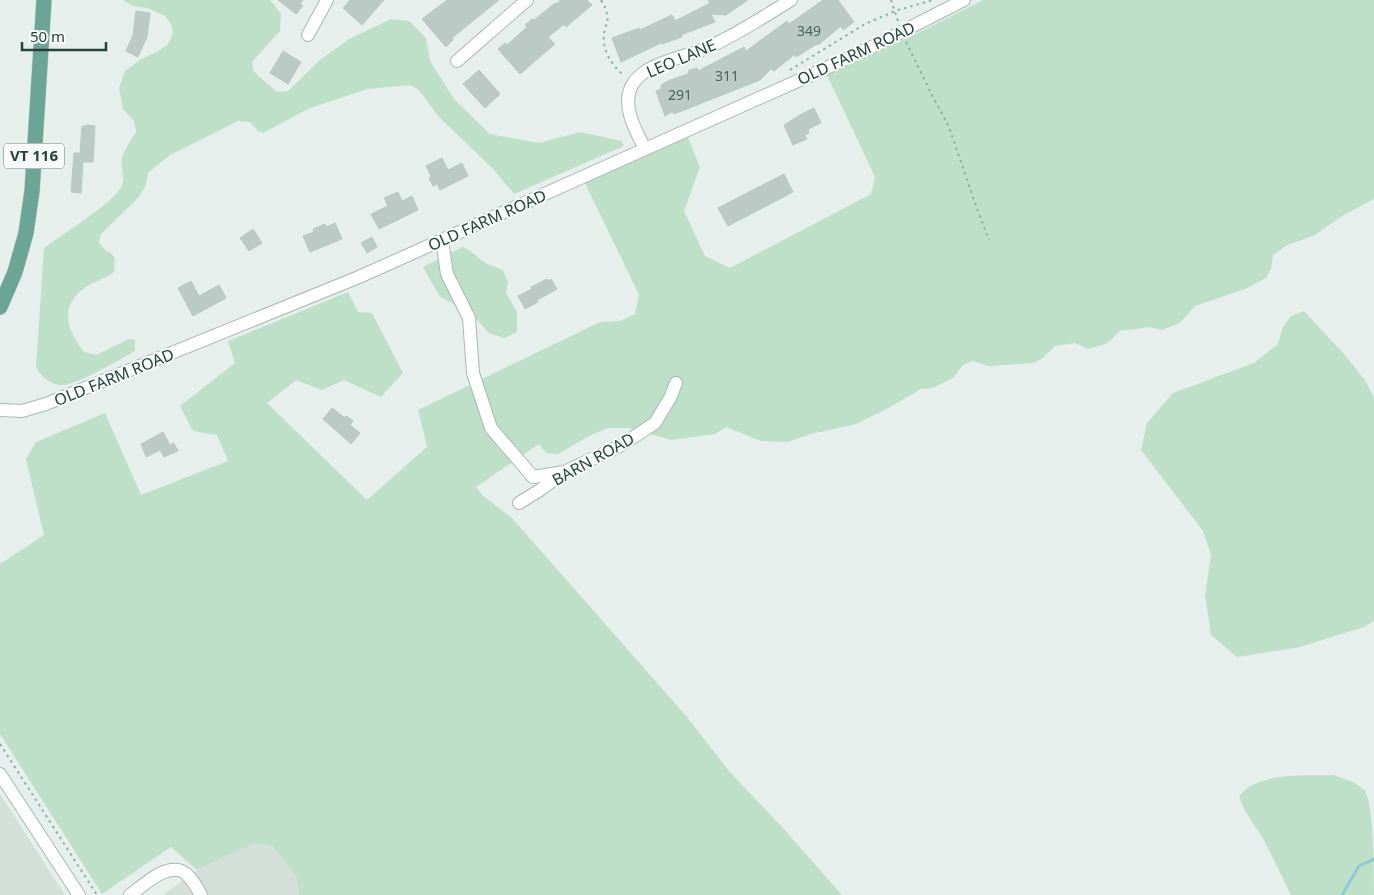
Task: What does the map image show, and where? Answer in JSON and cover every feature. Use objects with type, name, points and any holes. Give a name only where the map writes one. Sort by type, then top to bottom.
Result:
[{"type":"main road","name":"VT 116","points":[[0,307],[15,272],[27,225],[32,192],[44,0]]},
{"type":"street","points":[[308,35],[327,0]]},
{"type":"street","points":[[457,61],[527,0]]},
{"type":"street","name":"LEO LANE","points":[[644,149],[631,119],[628,103],[628,96],[636,80],[648,70],[693,54],[726,39],[791,0]]},
{"type":"street","name":"OLD FARM ROAD","points":[[0,410],[22,411],[46,404],[297,303],[837,63],[964,0]]},
{"type":"street","points":[[442,240],[447,274],[469,318],[473,373],[491,428],[534,477],[564,472]]},
{"type":"street","name":"BARN ROAD","points":[[519,503],[564,472],[620,446],[655,423],[670,398],[676,383]]},
{"type":"street","points":[[1,776],[79,895]]},
{"type":"street","points":[[130,895],[157,876],[172,870],[183,872],[187,875],[201,895]]},
{"type":"path","points":[[601,0],[608,16],[604,42],[605,50],[615,68],[626,78]]},
{"type":"path","points":[[891,0],[901,32],[950,127],[974,202],[989,240]]},
{"type":"path","points":[[788,72],[865,24],[895,10],[933,0]]},
{"type":"path","points":[[0,744],[97,895]]},
{"type":"shaded area","points":[[0,794],[65,895],[0,895]]},
{"type":"shaded area","points":[[252,844],[272,845],[296,877],[299,895],[163,895],[197,870]]},
{"type":"green space","points":[[123,0],[270,0],[281,14],[280,31],[252,62],[254,72],[277,92],[288,91],[320,60],[349,39],[391,19],[409,21],[426,38],[430,61],[454,99],[490,134],[539,143],[580,132],[622,141],[624,146],[514,194],[493,169],[438,116],[418,89],[409,85],[368,89],[308,109],[263,133],[258,131],[250,122],[238,121],[170,155],[148,173],[145,187],[138,198],[101,234],[99,242],[105,250],[113,255],[114,272],[89,285],[77,294],[71,302],[69,310],[70,327],[84,352],[96,355],[129,339],[135,340],[135,351],[76,382],[60,385],[52,383],[45,379],[36,367],[44,248],[107,203],[120,189],[123,181],[123,155],[136,132],[134,121],[123,109],[119,88],[125,71],[141,59],[157,52],[168,44],[173,33],[171,24],[165,16],[147,8],[133,6]]},
{"type":"green space","points":[[983,0],[1374,0],[1374,199],[1342,216],[1315,235],[1287,245],[1273,255],[1271,269],[1266,278],[1245,289],[1195,306],[1180,323],[1162,330],[1150,327],[1120,331],[1106,344],[1088,349],[1075,343],[1055,346],[1043,358],[1033,363],[989,366],[973,361],[963,365],[953,378],[933,388],[921,389],[856,424],[811,434],[788,442],[761,441],[726,427],[715,434],[671,440],[629,428],[608,428],[589,436],[558,454],[546,453],[539,444],[476,487],[483,496],[512,518],[687,717],[729,771],[842,895],[299,895],[296,877],[272,845],[252,844],[197,870],[171,847],[102,894],[0,734],[0,564],[44,535],[26,459],[36,442],[105,413],[141,495],[228,461],[217,435],[193,431],[180,406],[235,363],[228,341],[348,292],[358,312],[372,313],[403,373],[381,397],[344,380],[322,390],[296,380],[267,403],[367,500],[427,447],[418,410],[600,322],[620,321],[635,314],[639,295],[585,183],[688,137],[700,167],[684,211],[705,256],[730,268],[871,194],[875,177],[827,75],[920,32]]},
{"type":"green space","points":[[462,247],[469,250],[485,263],[503,270],[508,282],[506,293],[517,312],[517,332],[505,338],[489,333],[469,311],[440,297],[423,267]]},
{"type":"green space","points":[[1304,311],[1365,380],[1374,398],[1374,621],[1364,627],[1300,647],[1237,657],[1211,635],[1205,595],[1211,555],[1203,531],[1141,450],[1147,423],[1173,393],[1254,363],[1278,344],[1283,327],[1291,316]]},
{"type":"green space","points":[[1334,775],[1358,785],[1365,791],[1368,799],[1373,840],[1374,895],[1291,895],[1264,840],[1244,809],[1239,796],[1258,782],[1283,776]]},
{"type":"building","points":[[278,0],[303,0],[300,4],[303,6],[296,14]]},
{"type":"building","points":[[350,0],[384,0],[362,25],[343,8]]},
{"type":"building","points":[[447,0],[499,0],[452,38],[453,40],[446,47],[422,19]]},
{"type":"building","points":[[561,0],[587,0],[592,5],[566,27],[564,24],[548,37],[555,44],[520,74],[498,49],[505,43],[507,45],[527,27],[525,25],[532,19],[534,20]]},
{"type":"building","points":[[708,0],[748,0],[726,15],[711,14],[715,22],[681,35],[682,37],[661,43],[621,62],[612,38],[639,28],[640,30],[672,15],[675,21],[710,3]]},
{"type":"building","points":[[823,0],[838,0],[854,22],[843,30],[841,26],[818,45],[796,57],[794,55],[774,71],[771,69],[760,80],[665,116],[656,91],[661,89],[661,85],[688,74],[689,70],[697,68],[698,71],[744,47],[746,51],[787,21],[789,24]]},
{"type":"building","points":[[136,11],[150,13],[147,37],[138,57],[126,51],[133,35]]},
{"type":"building","points":[[283,51],[301,62],[288,84],[270,73]]},
{"type":"building","points":[[479,70],[500,94],[485,108],[463,84]]},
{"type":"building","points":[[814,108],[821,123],[808,129],[809,133],[805,135],[807,139],[793,145],[784,125]]},
{"type":"building","points":[[85,125],[95,126],[93,162],[83,162],[81,193],[71,192],[74,153],[80,153],[82,126],[85,127]]},
{"type":"building","points":[[442,158],[448,170],[462,163],[468,176],[440,190],[437,184],[433,186],[426,166]]},
{"type":"building","points":[[784,174],[793,192],[728,226],[718,208]]},
{"type":"building","points":[[398,192],[402,201],[412,196],[418,210],[379,229],[371,214],[388,206],[384,198]]},
{"type":"building","points":[[335,223],[342,239],[310,252],[303,236],[314,232],[313,229],[325,224],[326,227]]},
{"type":"building","points":[[253,229],[262,243],[249,251],[240,238]]},
{"type":"building","points":[[372,237],[377,247],[367,253],[361,243]]},
{"type":"building","points":[[547,279],[548,281],[551,279],[557,289],[525,309],[518,296]]},
{"type":"building","points":[[191,281],[199,296],[219,285],[226,298],[193,316],[178,288]]},
{"type":"building","points":[[332,408],[345,418],[346,416],[353,421],[350,425],[360,433],[351,444],[323,419]]},
{"type":"building","points":[[163,432],[170,445],[174,443],[178,451],[164,457],[160,450],[146,457],[141,444]]},
{"type":"waterway","points":[[1342,895],[1359,866],[1374,859]]}]
